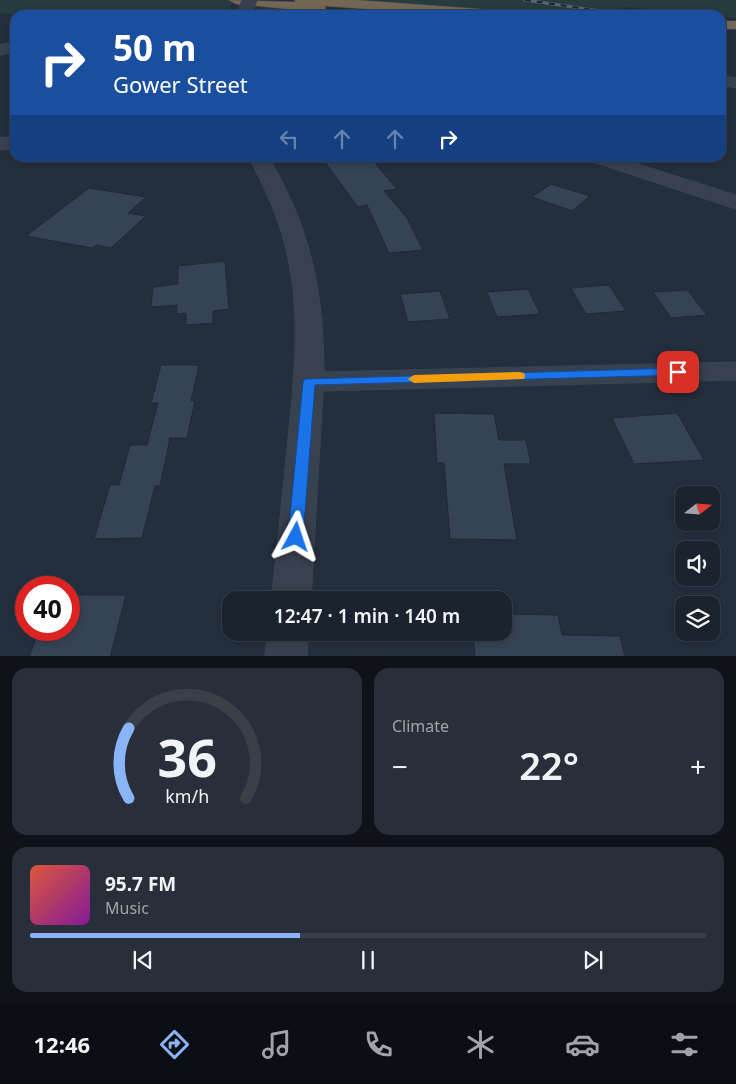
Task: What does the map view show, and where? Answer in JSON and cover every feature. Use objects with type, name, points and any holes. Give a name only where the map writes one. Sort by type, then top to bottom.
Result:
[{"type":"highway","points":[[301,0],[439,10]]},
{"type":"highway","points":[[243,6],[311,10]]},
{"type":"street","points":[[262,162],[274,182],[287,212],[304,272],[310,345],[309,382],[292,591]]},
{"type":"street","points":[[612,162],[736,202]]},
{"type":"street","points":[[309,382],[736,371]]},
{"type":"street","points":[[286,656],[287,641]]},
{"type":"green space","points":[[0,0],[235,0],[229,10],[10,10],[10,14],[0,13]]},
{"type":"green space","points":[[322,0],[736,0],[736,18],[726,17],[726,10],[660,10],[623,7],[618,10],[450,10]]},
{"type":"green space","points":[[260,7],[293,10],[261,10]]},
{"type":"building","points":[[325,162],[374,162],[397,189],[384,191],[407,218],[423,250],[389,253],[367,205],[358,207]]},
{"type":"building","points":[[551,184],[590,196],[572,211],[532,197]]},
{"type":"building","points":[[89,188],[146,197],[128,213],[146,216],[111,248],[96,245],[92,248],[26,236]]},
{"type":"building","points":[[225,261],[229,309],[213,311],[213,323],[186,325],[186,313],[177,314],[177,305],[151,307],[153,287],[178,284],[178,266]]},
{"type":"building","points":[[609,285],[626,311],[586,314],[571,288]]},
{"type":"building","points":[[528,289],[540,314],[497,317],[487,292]]},
{"type":"building","points":[[687,290],[707,315],[671,318],[653,292]]},
{"type":"building","points":[[440,291],[450,319],[408,322],[400,294]]},
{"type":"building","points":[[161,365],[199,365],[191,401],[195,401],[187,438],[170,438],[160,486],[155,486],[142,538],[94,539],[110,485],[119,485],[130,445],[147,445],[158,403],[151,403]]},
{"type":"building","points":[[434,413],[494,414],[499,440],[526,440],[531,464],[504,464],[517,540],[450,539],[444,463],[437,463]]},
{"type":"building","points":[[677,413],[704,460],[634,464],[612,418]]},
{"type":"building","points":[[80,595],[126,595],[110,656],[29,656],[35,641],[80,641]]},
{"type":"building","points":[[512,614],[558,615],[562,635],[620,636],[625,656],[475,656],[474,641],[512,641]]},
{"type":"railway","points":[[525,0],[593,10]]},
{"type":"slow traffic","points":[[414,379],[519,376]]},
{"type":"route","points":[[296,537],[309,382],[678,372]]}]
